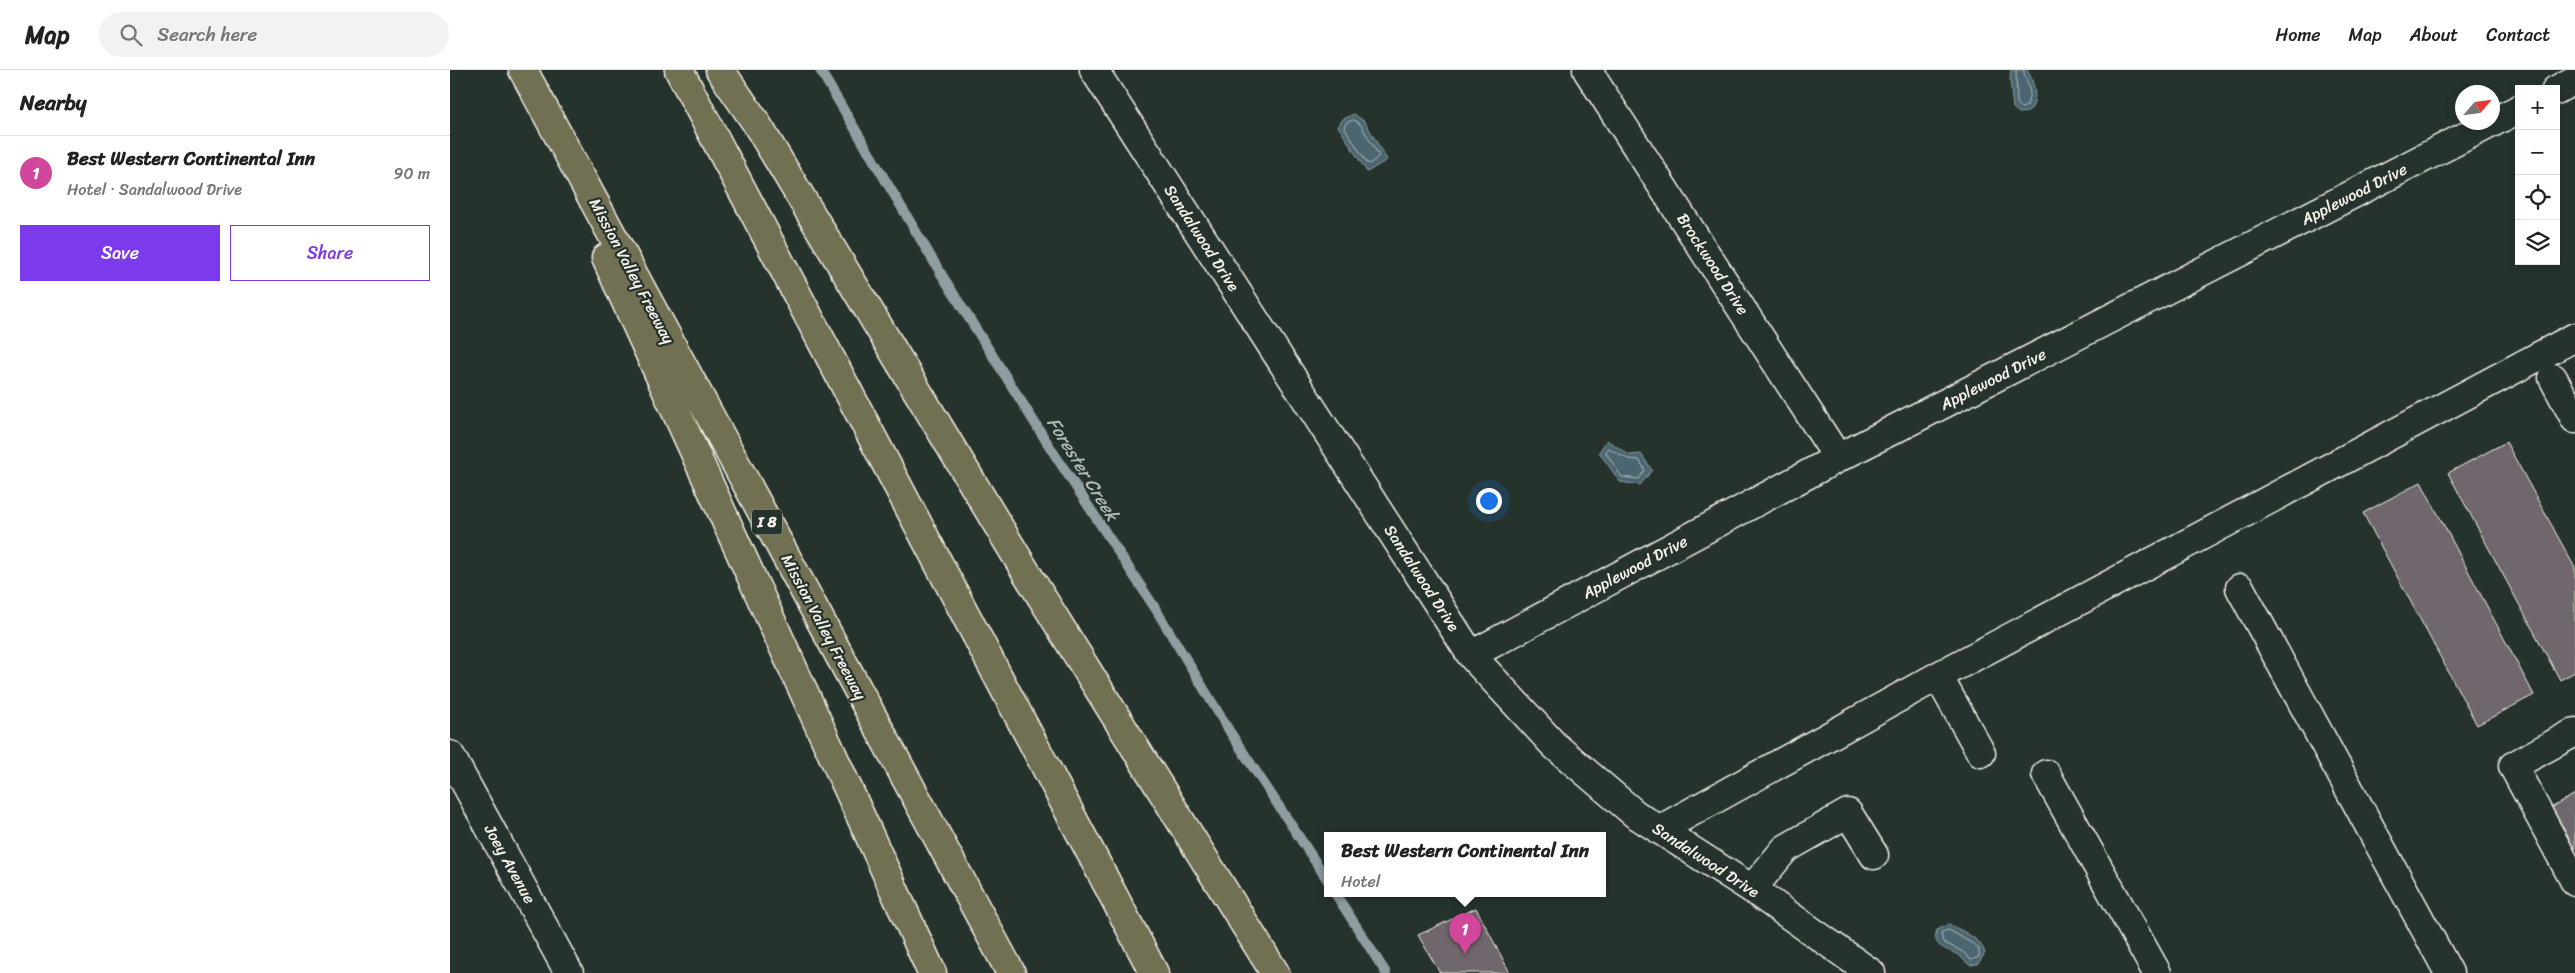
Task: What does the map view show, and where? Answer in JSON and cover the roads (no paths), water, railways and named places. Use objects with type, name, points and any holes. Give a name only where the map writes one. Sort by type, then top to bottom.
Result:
[{"type":"highway","points":[[522,70],[932,973]]},
{"type":"highway","name":"Mission Valley Freeway","points":[[522,70],[1011,973]]},
{"type":"highway","points":[[679,70],[1154,973]]},
{"type":"highway","points":[[720,70],[755,121],[1016,555],[1275,973]]},
{"type":"street","name":"Sandalwood Drive","points":[[1094,70],[1472,655],[1554,745],[1635,814],[1752,889],[1871,973]]},
{"type":"street","name":"Brockwood Drive","points":[[1587,70],[1838,458]]},
{"type":"street","points":[[2560,88],[2575,80]]},
{"type":"street","name":"Applewood Drive","points":[[1472,655],[1838,458],[2515,111]]},
{"type":"street","points":[[1659,830],[1938,676],[2575,336]]},
{"type":"street","points":[[2553,378],[2575,419]]},
{"type":"street","points":[[2240,588],[2449,973]]},
{"type":"street","points":[[1938,676],[1981,753]]},
{"type":"street","points":[[2575,732],[2513,766],[2575,882]]},
{"type":"street","name":"Joey Avenue","points":[[450,755],[569,973]]},
{"type":"street","points":[[2046,774],[2157,973]]},
{"type":"street","points":[[1752,889],[1785,849],[1848,813],[1874,855]]},
{"type":"water","points":[[2011,70],[2027,70],[2032,80],[2035,97],[2032,108],[2028,112],[2019,113],[2013,108]]},
{"type":"water","points":[[1354,114],[1365,122],[1387,160],[1367,172],[1338,126],[1343,119]]},
{"type":"water","points":[[1607,440],[1629,455],[1641,454],[1652,470],[1640,485],[1620,482],[1599,452]]},
{"type":"water","points":[[1949,924],[1975,939],[1983,947],[1985,953],[1978,964],[1970,965],[1957,954],[1943,948],[1936,941],[1937,930]]},
{"type":"waterway","name":"Forester Creek","points":[[820,70],[940,272],[1055,455],[1155,608],[1230,732],[1324,875]]},
{"type":"waterway","name":"Forester Creek","points":[[1338,897],[1386,973]]},
{"type":"place","name":"Best Western Continental Inn","points":[[1465,954]]}]
